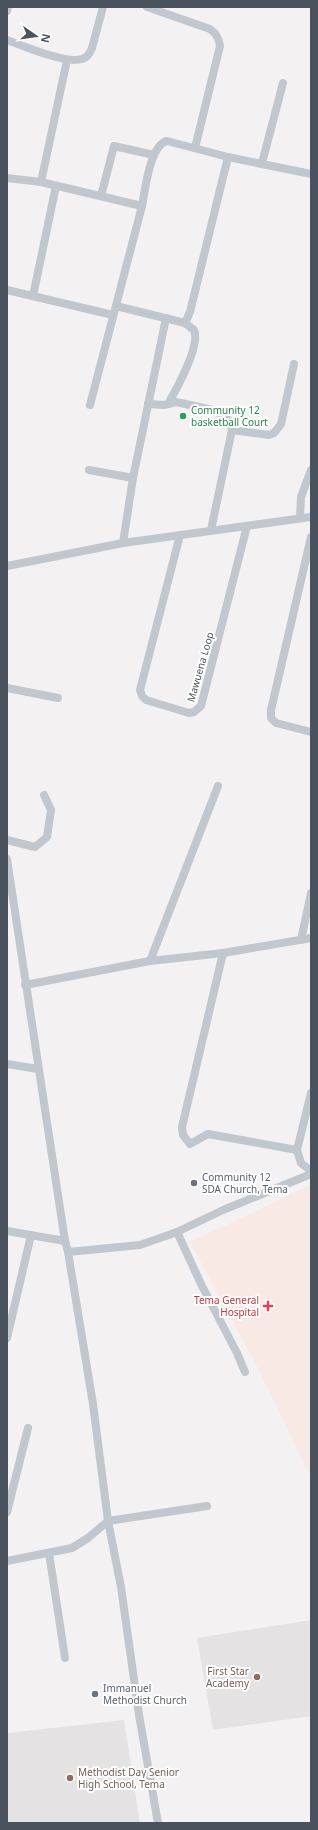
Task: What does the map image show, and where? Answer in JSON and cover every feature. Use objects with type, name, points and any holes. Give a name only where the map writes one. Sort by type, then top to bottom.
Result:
[{"type":"street","points":[[7,11],[8,7]]},
{"type":"street","points":[[7,40],[67,60],[84,59],[89,54],[103,7]]},
{"type":"street","points":[[147,7],[210,29],[219,40],[220,46],[195,148]]},
{"type":"street","points":[[40,182],[67,60]]},
{"type":"street","points":[[262,163],[283,83]]},
{"type":"street","points":[[90,404],[154,155],[159,146],[168,142],[228,157],[311,174]]},
{"type":"street","points":[[101,196],[114,146],[154,155]]},
{"type":"street","points":[[185,323],[190,312],[228,157]]},
{"type":"street","points":[[7,178],[40,182],[142,206]]},
{"type":"street","points":[[33,296],[56,186]]},
{"type":"street","points":[[7,290],[113,315]]},
{"type":"street","points":[[116,306],[185,323],[194,330],[195,338],[187,369],[168,404]]},
{"type":"street","points":[[123,543],[133,478],[166,318]]},
{"type":"street","points":[[232,430],[269,435],[278,429],[281,424],[294,364]]},
{"type":"street","points":[[148,404],[164,405],[176,402],[184,403],[213,410],[225,416],[230,422],[232,430],[211,530]]},
{"type":"street","points":[[89,470],[133,478]]},
{"type":"street","points":[[300,518],[301,497],[311,470]]},
{"type":"street","points":[[7,566],[123,543],[311,517]]},
{"type":"street","name":"Mawuena Loop","points":[[180,535],[140,690],[142,696],[146,700],[189,712],[194,712],[201,706],[247,526]]},
{"type":"street","points":[[311,537],[271,710],[271,718],[276,723],[311,732]]},
{"type":"street","points":[[7,688],[58,698]]},
{"type":"street","points":[[150,961],[218,786]]},
{"type":"street","points":[[7,840],[35,847],[47,837],[50,810],[44,795]]},
{"type":"street","points":[[7,859],[65,1241],[93,1404],[108,1521],[121,1587],[139,1715],[158,1823]]},
{"type":"street","points":[[301,940],[311,893]]},
{"type":"street","points":[[25,985],[150,961],[222,953],[311,938]]},
{"type":"street","points":[[222,953],[182,1127],[183,1135],[190,1144],[208,1134],[297,1150]]},
{"type":"street","points":[[7,1064],[38,1069]]},
{"type":"street","points":[[68,1252],[140,1245],[177,1232],[223,1210],[311,1173],[301,1163],[297,1150],[311,1093]]},
{"type":"street","points":[[7,1231],[65,1241]]},
{"type":"street","points":[[177,1232],[245,1372]]},
{"type":"street","points":[[7,1338],[31,1235]]},
{"type":"street","points":[[7,1512],[28,1428]]},
{"type":"street","points":[[7,1561],[72,1548],[88,1538],[108,1521],[207,1506]]},
{"type":"street","points":[[49,1553],[65,1658]]},
{"type":"shaded area","name":"Tema General Hospital","points":[[311,1185],[311,1478],[259,1370],[190,1242]]},
{"type":"shaded area","name":"First Star Academy","points":[[311,1620],[311,1716],[213,1730],[197,1638]]},
{"type":"shaded area","name":"Methodist Day Senior High School, Tema","points":[[124,1720],[140,1823],[7,1823],[7,1733]]},
{"type":"place","name":"Community 12 basketball Court","points":[[183,416]]},
{"type":"place","name":"Community 12 SDA Church, Tema","points":[[194,1183]]},
{"type":"place","name":"Tema General Hospital","points":[[268,1306]]},
{"type":"place","name":"First Star Academy","points":[[257,1677]]},
{"type":"place","name":"Immanuel Methodist Church","points":[[95,1694]]},
{"type":"place","name":"Methodist Day Senior High School, Tema","points":[[70,1778]]}]
